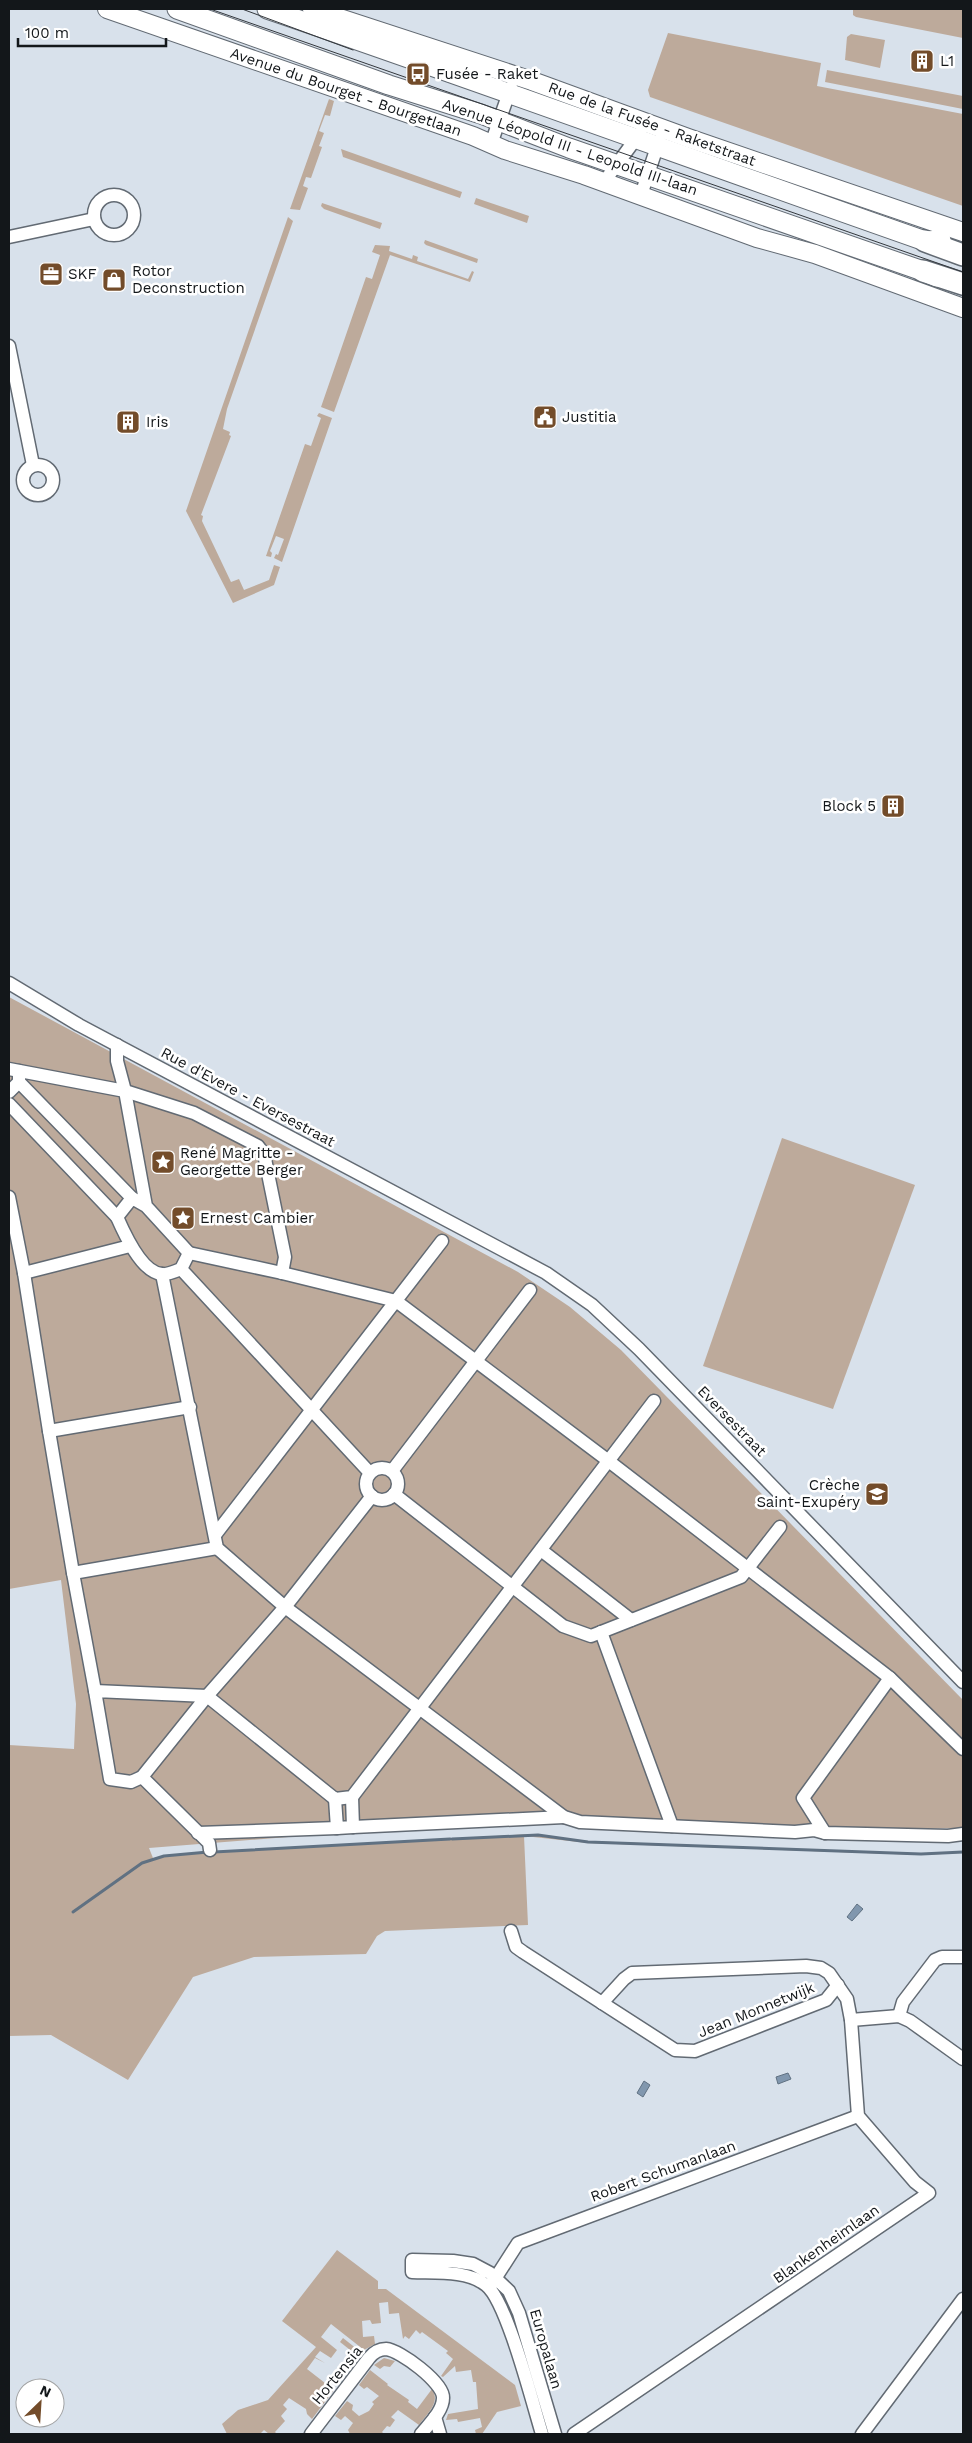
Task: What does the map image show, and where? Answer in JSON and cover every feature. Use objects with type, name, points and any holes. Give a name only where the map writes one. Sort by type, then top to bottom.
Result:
[{"type":"highway","name":"Avenue Léopold III - Leopold III-laan","points":[[925,241],[963,255]]},
{"type":"highway","name":"Avenue Léopold III - Leopold III-laan","points":[[923,271],[963,284]]},
{"type":"main road","name":"Avenue Léopold III - Leopold III-laan","points":[[177,9],[923,271]]},
{"type":"main road","name":"Avenue Léopold III - Leopold III-laan","points":[[267,9],[512,85],[658,147],[925,241]]},
{"type":"main road","points":[[925,241],[946,240],[963,246]]},
{"type":"main road","points":[[923,271],[963,290]]},
{"type":"street","name":"Avenue du Bourget - Bourgetlaan","points":[[108,9],[641,195],[757,238],[815,254],[963,308]]},
{"type":"street","name":"Rue de la Fusée - Raketstraat","points":[[312,9],[512,85],[654,125],[963,232]]},
{"type":"street","points":[[491,144],[512,85]]},
{"type":"street","points":[[604,182],[636,138],[654,125],[658,147],[641,195]]},
{"type":"street","points":[[569,148],[584,175]]},
{"type":"street","points":[[710,221],[751,211]]},
{"type":"street","points":[[9,237],[94,219]]},
{"type":"street","points":[[9,346],[33,465]]},
{"type":"street","name":"Rue d'Evere - Eversestraat","points":[[9,983],[51,1009],[117,1045],[474,1234]]},
{"type":"street","points":[[117,1045],[117,1061],[146,1206]]},
{"type":"street","points":[[16,1074],[124,1091],[187,1110],[258,1146],[264,1154],[285,1256],[282,1273]]},
{"type":"street","points":[[9,1092],[16,1074]]},
{"type":"street","points":[[16,1074],[132,1198],[146,1206],[189,1253],[282,1273],[396,1301],[890,1678],[963,1749]]},
{"type":"street","points":[[9,1104],[117,1217],[130,1246],[151,1270],[162,1274],[181,1269],[189,1253]]},
{"type":"street","points":[[9,1197],[24,1273],[73,1573],[110,1779],[131,1782],[142,1777],[207,1696],[285,1608],[372,1496]]},
{"type":"street","points":[[117,1217],[132,1198]]},
{"type":"street","name":"Eversestraat","points":[[474,1234],[546,1273],[575,1293],[610,1322],[646,1355],[963,1682]]},
{"type":"street","points":[[215,1535],[442,1241]]},
{"type":"street","points":[[24,1273],[130,1246]]},
{"type":"street","points":[[181,1269],[370,1473]]},
{"type":"street","points":[[162,1274],[217,1548],[285,1608],[564,1817],[580,1822],[794,1832],[814,1830],[825,1833],[948,1836],[963,1834]]},
{"type":"street","points":[[392,1471],[530,1290]]},
{"type":"street","points":[[353,1827],[352,1797],[654,1401]]},
{"type":"street","points":[[49,1431],[190,1406]]},
{"type":"street","points":[[383,1468],[392,1471],[398,1480],[394,1494],[381,1499],[372,1496],[366,1482],[370,1473],[383,1468]]},
{"type":"street","points":[[394,1494],[562,1626],[591,1636],[742,1577],[780,1527]]},
{"type":"street","points":[[73,1573],[217,1548]]},
{"type":"street","points":[[541,1550],[631,1620]]},
{"type":"street","points":[[601,1632],[672,1826]]},
{"type":"street","points":[[825,1833],[803,1798],[890,1678]]},
{"type":"street","points":[[95,1691],[207,1696],[336,1799],[352,1797]]},
{"type":"street","points":[[142,1777],[209,1843],[210,1850]]},
{"type":"street","points":[[336,1799],[337,1828]]},
{"type":"street","points":[[198,1833],[564,1817]]},
{"type":"street","name":"Jean Monnetwijk","points":[[511,1931],[516,1947],[522,1952],[674,2050],[695,2051],[826,2000],[838,1985]]},
{"type":"street","points":[[899,2016],[903,2002],[935,1960],[942,1957],[963,1957]]},
{"type":"street","name":"Jean Monnetwijk","points":[[602,2002],[632,1973],[806,1966],[821,1968],[838,1985],[847,1999],[851,2020]]},
{"type":"street","points":[[858,2116],[851,2020],[899,2016],[910,2021],[963,2059]]},
{"type":"street","name":"Robert Schumanlaan","points":[[492,2283],[510,2253],[523,2241],[858,2116]]},
{"type":"street","name":"Blankenheimlaan","points":[[574,2434],[929,2193],[914,2182],[858,2116]]},
{"type":"street","name":"Europalaan","points":[[412,2266],[468,2276],[492,2283],[509,2291],[519,2313],[555,2434]]},
{"type":"street","name":"Europalaan","points":[[492,2283],[503,2308],[542,2434]]},
{"type":"street","points":[[862,2434],[963,2299]]},
{"type":"street","name":"Hortensia","points":[[311,2434],[369,2358],[382,2350],[396,2352],[438,2383],[443,2392],[443,2400],[435,2417],[421,2434]]},
{"type":"street","points":[[435,2417],[440,2434]]},
{"type":"shaded area","points":[[853,9],[963,9],[963,38],[856,17],[853,15]]},
{"type":"shaded area","points":[[668,33],[821,63],[817,86],[963,114],[963,206],[650,97],[648,90]]},
{"type":"shaded area","points":[[851,34],[885,40],[880,68],[845,60],[847,37]]},
{"type":"shaded area","points":[[827,70],[963,96],[963,109],[825,82]]},
{"type":"shaded area","points":[[329,99],[334,101],[330,116],[325,115],[319,131],[324,133],[319,146],[322,147],[311,178],[306,177],[303,186],[308,188],[300,210],[290,209]]},
{"type":"shaded area","points":[[341,149],[462,192],[460,198],[343,157]]},
{"type":"shaded area","points":[[476,198],[529,216],[527,223],[474,204]]},
{"type":"shaded area","points":[[322,203],[382,223],[380,229],[324,209],[321,206]]},
{"type":"shaded area","points":[[288,217],[293,221],[227,409],[223,429],[230,432],[229,435],[231,436],[201,515],[203,516],[202,521],[231,582],[239,579],[244,590],[269,580],[274,565],[280,567],[274,585],[233,603],[186,511]]},
{"type":"shaded area","points":[[425,240],[478,259],[477,263],[426,245],[424,243]]},
{"type":"shaded area","points":[[375,245],[390,246],[389,251],[412,259],[413,255],[418,257],[417,261],[468,279],[472,271],[474,272],[470,282],[390,255],[334,412],[321,407],[366,277],[372,279],[380,255],[372,252]]},
{"type":"shaded area","points":[[319,413],[332,418],[282,562],[274,558],[276,554],[278,555],[284,539],[276,536],[270,551],[272,553],[271,557],[266,556],[305,444],[311,446],[321,418],[317,416]]},
{"type":"shaded area","points":[[9,997],[518,1272],[570,1307],[621,1350],[963,1700],[963,1828],[874,1830],[578,1818],[350,1832],[149,1848],[153,1858],[210,1852],[531,1834],[588,1841],[921,1854],[963,1853],[921,1855],[588,1843],[524,1836],[528,1925],[385,1931],[377,1936],[366,1954],[254,1957],[193,1977],[128,2080],[51,2035],[9,2036],[9,1745],[74,1749],[76,1704],[61,1580],[9,1589]]},
{"type":"shaded area","points":[[782,1138],[915,1185],[833,1409],[703,1366]]},
{"type":"shaded area","points":[[337,2250],[378,2281],[378,2289],[386,2289],[515,2385],[521,2406],[497,2412],[482,2434],[476,2434],[475,2430],[482,2427],[480,2418],[458,2422],[457,2419],[446,2420],[448,2414],[478,2409],[476,2382],[473,2382],[471,2370],[456,2372],[455,2366],[443,2377],[441,2376],[453,2359],[446,2353],[448,2351],[422,2332],[420,2334],[416,2330],[409,2339],[405,2336],[403,2339],[399,2313],[389,2314],[388,2302],[379,2303],[381,2323],[372,2324],[370,2320],[362,2321],[363,2337],[374,2336],[375,2344],[364,2350],[331,2324],[321,2337],[337,2350],[331,2358],[320,2351],[315,2357],[325,2363],[315,2358],[307,2369],[334,2390],[312,2419],[307,2414],[306,2409],[289,2398],[283,2405],[287,2409],[281,2416],[285,2421],[275,2432],[277,2434],[269,2434],[264,2430],[260,2434],[227,2434],[222,2424],[238,2410],[268,2400],[316,2347],[282,2321]]},
{"type":"shaded area","points":[[343,2338],[362,2353],[359,2357],[340,2342]]},
{"type":"shaded area","points":[[384,2358],[395,2361],[390,2367],[384,2366],[380,2369],[374,2365]]},
{"type":"shaded area","points":[[370,2370],[387,2385],[409,2400],[408,2402],[417,2409],[432,2389],[435,2399],[434,2403],[419,2425],[398,2410],[391,2417],[395,2420],[390,2427],[387,2426],[382,2432],[384,2434],[350,2434],[348,2430],[353,2423],[345,2416],[341,2420],[335,2416],[347,2401],[353,2405],[352,2410],[359,2416],[369,2411],[374,2404],[372,2402],[379,2396],[367,2387],[364,2389],[359,2385]]},
{"type":"water","points":[[857,1904],[863,1909],[852,1921],[847,1917]]},
{"type":"water","points":[[788,2073],[791,2079],[778,2084],[776,2077]]},
{"type":"water","points":[[644,2081],[650,2085],[643,2097],[637,2093]]},
{"type":"waterway","points":[[452,1839],[538,1835],[588,1842],[921,1854],[963,1852]]},
{"type":"waterway","points":[[214,1852],[450,1839]]},
{"type":"waterway","points":[[73,1912],[142,1863],[164,1856],[208,1852]]},
{"type":"tram line","points":[[210,9],[963,272]]},
{"type":"tram line","points":[[242,9],[353,50]]},
{"type":"place","name":"L1","points":[[922,61]]},
{"type":"place","name":"Fusée - Raket","points":[[418,74]]},
{"type":"place","name":"SKF","points":[[51,274]]},
{"type":"place","name":"Rotor Deconstruction","points":[[114,280]]},
{"type":"place","name":"Justitia","points":[[545,417]]},
{"type":"place","name":"Iris","points":[[128,422]]},
{"type":"place","name":"Block 5","points":[[893,806]]},
{"type":"place","name":"René Magritte - Georgette Berger","points":[[163,1162]]},
{"type":"place","name":"Ernest Cambier","points":[[183,1218]]},
{"type":"place","name":"Crèche Saint-Exupéry","points":[[877,1494]]}]
